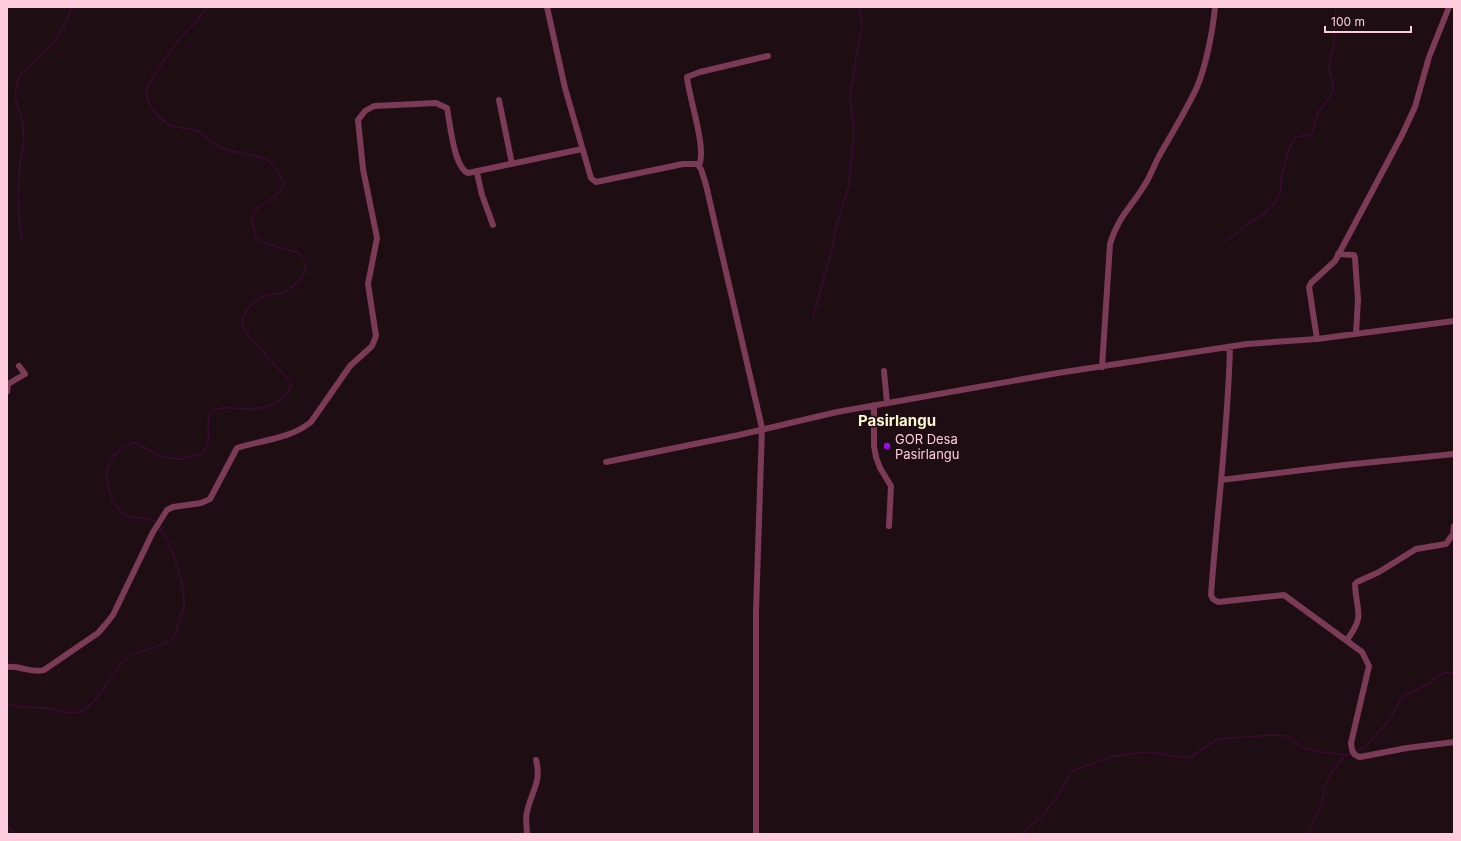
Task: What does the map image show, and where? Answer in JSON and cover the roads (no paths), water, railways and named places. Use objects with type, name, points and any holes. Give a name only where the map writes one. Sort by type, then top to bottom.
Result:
[{"type":"street","points":[[547,7],[565,88],[590,176],[596,182],[683,164],[699,165]]},
{"type":"street","points":[[1102,367],[1110,249],[1113,234],[1124,212],[1144,186],[1159,156],[1180,123],[1198,86],[1210,36],[1215,7]]},
{"type":"street","points":[[1317,339],[1309,287],[1311,282],[1335,261],[1412,115],[1429,58],[1449,7]]},
{"type":"street","points":[[756,834],[756,596],[762,428],[706,185],[699,165],[701,161],[700,137],[693,111],[688,77],[700,72],[768,56]]},
{"type":"street","points":[[499,100],[512,164]]},
{"type":"street","points":[[7,668],[18,667],[35,671],[44,670],[98,633],[113,615],[153,532],[167,510],[173,507],[201,503],[210,499],[236,449],[294,433],[311,422],[350,366],[372,346],[376,336],[376,328],[372,317],[368,284],[377,238],[363,169],[358,120],[360,115],[374,106],[436,103],[444,106],[447,108],[456,152],[462,170],[468,173],[477,173],[582,149]]},
{"type":"street","points":[[477,173],[482,195],[493,225]]},
{"type":"street","points":[[1338,254],[1354,255],[1355,258],[1358,300],[1356,333]]},
{"type":"street","points":[[606,462],[739,435],[762,428],[888,402],[1058,373],[1230,347],[1317,339],[1454,321]]},
{"type":"street","points":[[1230,347],[1227,411],[1214,547],[1211,595],[1213,599],[1218,602],[1284,595],[1347,640],[1366,656],[1369,666],[1351,743],[1354,754],[1360,757],[1407,748],[1454,742]]},
{"type":"street","points":[[7,392],[8,384],[25,374],[19,366]]},
{"type":"street","points":[[884,371],[888,402]]},
{"type":"street","points":[[874,405],[874,446],[876,457],[880,468],[891,486],[889,526]]},
{"type":"street","points":[[1221,480],[1344,465],[1454,454]]},
{"type":"street","points":[[1446,544],[1453,534],[1454,526]]},
{"type":"street","points":[[1347,640],[1358,624],[1359,614],[1355,584],[1359,580],[1379,572],[1416,549],[1454,543]]},
{"type":"street","points":[[526,834],[527,812],[533,797],[538,769],[536,760]]},
{"type":"waterway","points":[[21,239],[18,203],[20,161],[24,145],[23,123],[15,97],[17,81],[23,72],[53,44],[67,21],[71,7]]},
{"type":"waterway","points":[[157,524],[148,519],[131,517],[118,508],[114,502],[110,494],[107,478],[107,471],[113,456],[119,450],[134,442],[162,457],[181,459],[203,453],[208,442],[208,422],[212,412],[222,408],[260,408],[278,402],[283,398],[290,389],[291,383],[248,335],[243,326],[242,320],[245,312],[254,302],[262,297],[281,293],[290,289],[302,278],[306,269],[304,261],[299,253],[262,242],[254,229],[252,222],[255,212],[277,194],[284,184],[274,166],[264,158],[219,147],[194,130],[170,125],[155,112],[148,101],[147,89],[149,83],[175,44],[194,24],[207,7]]},
{"type":"waterway","points":[[813,317],[832,249],[836,227],[849,185],[854,130],[850,97],[857,50],[862,30],[860,7]]},
{"type":"waterway","points":[[1226,242],[1249,223],[1264,214],[1275,203],[1280,193],[1281,177],[1290,146],[1296,137],[1312,134],[1318,112],[1334,91],[1329,66],[1334,44],[1336,7]]},
{"type":"waterway","points":[[7,704],[46,708],[67,713],[79,712],[88,707],[95,700],[102,692],[119,665],[131,655],[162,645],[173,638],[176,634],[184,604],[182,585],[173,553],[159,527]]},
{"type":"waterway","points":[[1354,752],[1365,747],[1389,720],[1403,696],[1429,684],[1436,677],[1446,672],[1454,673]]},
{"type":"waterway","points":[[1022,834],[1042,816],[1059,794],[1072,771],[1113,756],[1146,752],[1189,758],[1218,739],[1272,735],[1287,736],[1302,747],[1315,751],[1345,755],[1351,754]]},
{"type":"waterway","points":[[1308,834],[1323,800],[1324,789],[1331,774],[1345,755]]},
{"type":"waterway","points":[[7,826],[15,834]]},
{"type":"place","name":"GOR Desa Pasirlangu","points":[[887,446]]},
{"type":"district","name":"Pasirlangu","points":[[897,421]]}]
